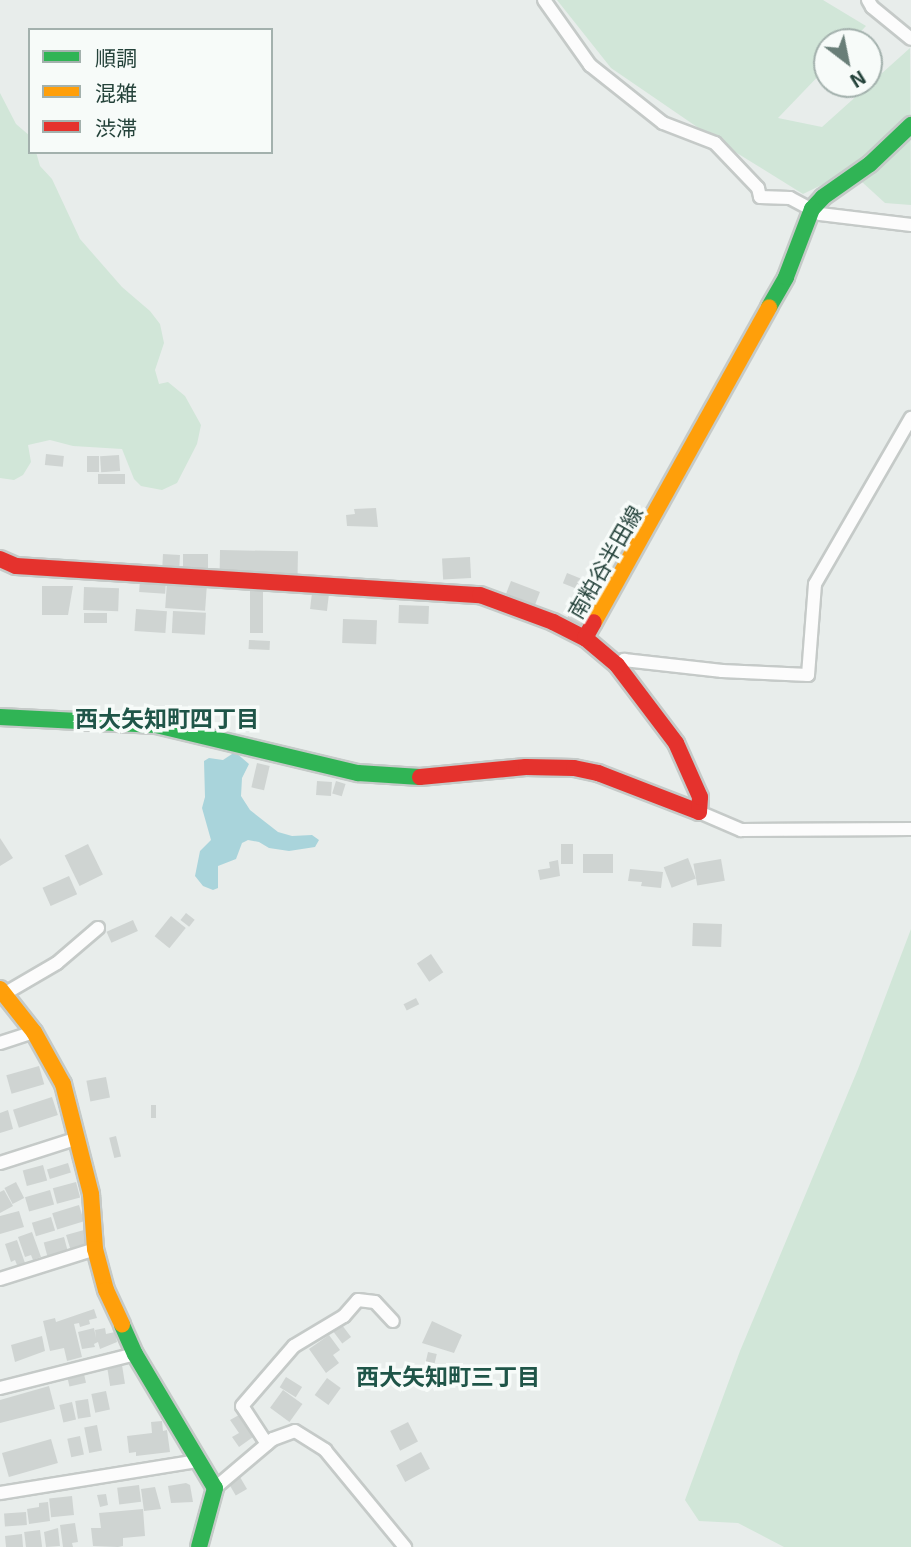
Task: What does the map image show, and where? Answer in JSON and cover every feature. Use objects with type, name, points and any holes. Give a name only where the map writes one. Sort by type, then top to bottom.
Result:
[{"type":"main road","name":"南粕谷半田線","points":[[699,812],[699,797],[685,759],[617,664],[585,638],[786,277],[795,247],[812,209],[823,197],[870,164],[911,124]]},
{"type":"main road","points":[[0,559],[16,566],[480,595],[553,622],[585,638]]},
{"type":"main road","points":[[0,717],[156,725],[358,773],[394,776],[526,767],[574,768],[598,773],[699,812]]},
{"type":"main road","points":[[2,992],[34,1032],[63,1084],[91,1194],[95,1249],[106,1290],[135,1354],[215,1488],[199,1547]]},
{"type":"street","points":[[544,0],[590,65],[663,123],[715,143],[758,188],[760,197],[790,198],[820,214],[911,225]]},
{"type":"street","points":[[869,0],[872,7],[911,38]]},
{"type":"street","points":[[617,664],[624,660],[722,671],[808,675],[815,584],[911,418]]},
{"type":"street","points":[[699,812],[741,830],[911,829]]},
{"type":"street","points":[[2,992],[57,963],[98,928]]},
{"type":"street","points":[[0,1043],[34,1032]]},
{"type":"street","points":[[0,1163],[78,1138]]},
{"type":"street","points":[[0,1279],[95,1249]]},
{"type":"street","points":[[267,1444],[242,1406],[294,1346],[344,1316],[358,1300],[375,1301],[393,1321]]},
{"type":"street","points":[[0,1388],[135,1354]]},
{"type":"street","points":[[215,1488],[267,1444],[295,1431],[325,1450],[405,1547]]},
{"type":"street","points":[[0,1493],[198,1461]]},
{"type":"green space","points":[[557,0],[823,0],[866,26],[813,28],[813,82],[778,118],[822,127],[854,98],[883,98],[883,72],[910,48],[911,205],[885,203],[850,171],[803,194],[719,142],[611,68]]},
{"type":"green space","points":[[0,93],[16,124],[28,134],[28,154],[37,154],[40,166],[52,179],[80,239],[122,287],[150,311],[160,324],[164,343],[155,370],[159,384],[168,382],[185,396],[201,425],[197,444],[177,483],[162,490],[141,486],[134,479],[122,449],[73,446],[50,440],[28,445],[31,462],[23,475],[14,480],[0,478]]},
{"type":"green space","points":[[911,929],[911,1547],[784,1547],[738,1523],[699,1521],[685,1500],[740,1351],[858,1069]]},
{"type":"water","points":[[235,752],[249,764],[242,778],[241,796],[250,810],[278,832],[292,836],[312,835],[319,840],[315,847],[289,851],[269,848],[248,840],[242,843],[236,859],[218,866],[218,888],[213,890],[203,886],[195,876],[200,851],[211,840],[202,808],[205,797],[204,761],[209,758],[223,760]]},
{"type":"building","points":[[46,454],[64,456],[63,467],[45,465]]},
{"type":"building","points":[[119,455],[120,471],[101,472],[100,456]]},
{"type":"building","points":[[87,456],[99,456],[99,472],[87,472]]},
{"type":"building","points":[[98,474],[125,474],[125,484],[98,484]]},
{"type":"building","points":[[376,508],[378,527],[347,526],[346,515],[355,514],[354,509]]},
{"type":"building","points":[[220,550],[298,551],[298,575],[220,574]]},
{"type":"building","points":[[163,554],[180,555],[179,568],[162,567]]},
{"type":"building","points":[[183,554],[208,554],[208,570],[183,570]]},
{"type":"building","points":[[470,557],[471,578],[443,579],[442,558]]},
{"type":"building","points":[[567,573],[582,579],[578,589],[563,583]]},
{"type":"building","points":[[140,580],[166,582],[165,594],[139,592]]},
{"type":"building","points":[[511,581],[540,592],[534,608],[505,597]]},
{"type":"building","points":[[167,582],[207,585],[205,611],[165,608]]},
{"type":"building","points":[[42,586],[73,586],[68,615],[42,615]]},
{"type":"building","points":[[84,587],[119,588],[118,611],[83,610]]},
{"type":"building","points":[[583,587],[599,595],[581,630],[565,622]]},
{"type":"building","points":[[250,589],[263,589],[263,633],[250,633]]},
{"type":"building","points":[[312,593],[329,595],[327,611],[310,609]]},
{"type":"building","points":[[399,605],[429,606],[428,624],[398,623]]},
{"type":"building","points":[[136,609],[167,611],[165,633],[134,631]]},
{"type":"building","points":[[173,611],[206,613],[205,635],[172,633]]},
{"type":"building","points":[[84,613],[107,613],[107,623],[84,623]]},
{"type":"building","points":[[343,619],[377,620],[376,644],[342,643]]},
{"type":"building","points":[[249,640],[270,641],[270,650],[249,649]]},
{"type":"building","points":[[257,763],[270,766],[264,790],[251,787]]},
{"type":"building","points":[[317,781],[332,782],[331,796],[316,795]]},
{"type":"building","points":[[336,781],[346,784],[342,796],[332,793]]},
{"type":"building","points":[[0,838],[13,858],[0,866]]},
{"type":"building","points":[[88,844],[103,875],[80,886],[65,855]]},
{"type":"building","points":[[561,844],[573,844],[573,864],[561,864]]},
{"type":"building","points":[[583,854],[613,854],[613,873],[583,873]]},
{"type":"building","points":[[688,858],[696,879],[672,888],[664,867]]},
{"type":"building","points":[[721,859],[725,881],[697,886],[693,864]]},
{"type":"building","points":[[558,860],[560,876],[540,880],[538,870],[550,868],[549,862]]},
{"type":"building","points":[[630,869],[663,872],[661,888],[641,886],[642,882],[628,881]]},
{"type":"building","points":[[69,876],[77,894],[51,906],[43,888]]},
{"type":"building","points":[[186,913],[195,920],[189,927],[180,920]]},
{"type":"building","points":[[171,916],[186,928],[169,948],[155,936]]},
{"type":"building","points":[[133,920],[138,931],[111,943],[107,932]]},
{"type":"building","points":[[693,923],[722,924],[721,947],[692,946]]},
{"type":"building","points":[[431,954],[443,972],[429,982],[417,964]]},
{"type":"building","points":[[416,998],[419,1004],[407,1011],[404,1004]]},
{"type":"building","points":[[39,1066],[44,1084],[12,1094],[6,1075]]},
{"type":"building","points":[[106,1077],[110,1098],[90,1101],[86,1081]]},
{"type":"building","points":[[52,1097],[58,1115],[19,1128],[13,1110]]},
{"type":"building","points":[[151,1105],[156,1105],[156,1118],[151,1118]]},
{"type":"building","points":[[8,1110],[13,1129],[0,1133],[0,1113]]},
{"type":"building","points":[[116,1136],[121,1156],[114,1158],[109,1138]]},
{"type":"building","points":[[68,1163],[71,1173],[50,1179],[47,1169]]},
{"type":"building","points":[[43,1165],[47,1180],[27,1186],[23,1170]]},
{"type":"building","points":[[16,1182],[24,1198],[13,1204],[4,1188]]},
{"type":"building","points":[[76,1182],[80,1197],[57,1204],[53,1188]]},
{"type":"building","points":[[4,1190],[13,1206],[0,1213],[0,1192]]},
{"type":"building","points":[[50,1190],[54,1204],[29,1212],[25,1197]]},
{"type":"building","points":[[79,1205],[84,1221],[57,1229],[52,1213]]},
{"type":"building","points":[[19,1211],[24,1227],[0,1234],[0,1216]]},
{"type":"building","points":[[51,1217],[55,1230],[36,1236],[32,1223]]},
{"type":"building","points":[[84,1230],[85,1246],[71,1251],[66,1235]]},
{"type":"building","points":[[32,1232],[41,1257],[33,1260],[31,1255],[25,1257],[18,1237]]},
{"type":"building","points":[[64,1237],[68,1252],[48,1258],[44,1242]]},
{"type":"building","points":[[17,1240],[25,1263],[17,1265],[15,1260],[11,1262],[5,1244]]},
{"type":"building","points":[[94,1309],[97,1318],[89,1320],[90,1324],[80,1327],[79,1323],[74,1324],[82,1357],[67,1361],[64,1348],[50,1351],[43,1321],[55,1318],[56,1322]]},
{"type":"building","points":[[339,1321],[351,1337],[342,1344],[330,1328]]},
{"type":"building","points":[[432,1321],[462,1335],[454,1353],[422,1343]]},
{"type":"building","points":[[94,1328],[96,1338],[95,1330],[105,1328],[106,1334],[115,1332],[117,1342],[100,1349],[98,1342],[94,1344],[95,1347],[82,1349],[78,1332]]},
{"type":"building","points":[[329,1335],[340,1350],[333,1355],[339,1363],[326,1373],[309,1349]]},
{"type":"building","points":[[42,1336],[45,1351],[15,1362],[11,1345]]},
{"type":"building","points":[[428,1352],[437,1354],[431,1377],[423,1375]]},
{"type":"building","points":[[122,1365],[125,1384],[110,1386],[107,1367]]},
{"type":"building","points":[[414,1369],[415,1380],[395,1382],[394,1371]]},
{"type":"building","points":[[84,1374],[86,1383],[69,1387],[67,1378]]},
{"type":"building","points":[[286,1377],[302,1387],[296,1397],[280,1387]]},
{"type":"building","points":[[327,1378],[341,1388],[328,1405],[315,1395]]},
{"type":"building","points":[[49,1386],[55,1409],[0,1423],[0,1400]]},
{"type":"building","points":[[283,1390],[302,1404],[289,1422],[270,1408]]},
{"type":"building","points":[[106,1391],[110,1410],[95,1413],[91,1394]]},
{"type":"building","points":[[88,1399],[91,1417],[78,1419],[75,1401]]},
{"type":"building","points":[[72,1402],[76,1420],[63,1422],[59,1405]]},
{"type":"building","points":[[239,1415],[253,1437],[239,1447],[232,1437],[239,1433],[230,1420]]},
{"type":"building","points":[[162,1421],[163,1431],[167,1430],[170,1452],[136,1456],[136,1452],[129,1453],[127,1436],[152,1433],[151,1422]]},
{"type":"building","points":[[408,1422],[418,1442],[400,1451],[390,1431]]},
{"type":"building","points":[[97,1425],[102,1451],[89,1453],[84,1427]]},
{"type":"building","points":[[80,1436],[84,1455],[71,1457],[67,1439]]},
{"type":"building","points":[[51,1439],[58,1463],[9,1477],[2,1453]]},
{"type":"building","points":[[421,1452],[430,1469],[405,1482],[396,1465]]},
{"type":"building","points":[[240,1477],[247,1489],[236,1496],[229,1484]]},
{"type":"building","points":[[186,1483],[190,1485],[193,1502],[171,1503],[168,1486]]},
{"type":"building","points":[[139,1485],[141,1502],[119,1505],[117,1488]]},
{"type":"building","points":[[155,1487],[161,1509],[144,1511],[141,1489]]},
{"type":"building","points":[[106,1494],[108,1505],[100,1507],[97,1495]]},
{"type":"building","points":[[72,1496],[74,1515],[51,1517],[49,1498]]},
{"type":"building","points":[[48,1502],[50,1521],[29,1524],[27,1509]]},
{"type":"building","points":[[143,1509],[145,1536],[123,1538],[123,1546],[118,1547],[93,1546],[91,1528],[101,1528],[99,1513]]},
{"type":"building","points":[[26,1512],[27,1525],[5,1527],[4,1514]]},
{"type":"building","points":[[75,1523],[78,1542],[72,1543],[73,1547],[63,1547],[60,1525]]},
{"type":"building","points":[[58,1528],[60,1546],[46,1547],[44,1532]]},
{"type":"building","points":[[40,1530],[42,1547],[26,1547],[24,1532]]},
{"type":"building","points":[[22,1534],[23,1547],[6,1547],[5,1536]]},
{"type":"traffic: fast","points":[[769,307],[786,277],[812,209],[823,197],[870,164],[911,125]]},
{"type":"traffic: fast","points":[[0,717],[156,725],[358,773],[420,777]]},
{"type":"traffic: fast","points":[[122,1325],[135,1354],[215,1488],[199,1547]]},
{"type":"traffic: slow","points":[[594,622],[769,307]]},
{"type":"traffic: slow","points":[[0,989],[34,1032],[63,1084],[91,1194],[95,1249],[106,1290],[122,1325]]},
{"type":"traffic: jam","points":[[0,559],[16,566],[480,595],[553,622],[585,638]]},
{"type":"traffic: jam","points":[[420,777],[526,767],[574,768],[598,773],[699,812],[700,797],[676,743],[617,665],[585,638],[594,622]]},
{"type":"district","name":"西大矢知町四丁目","points":[[167,718]]},
{"type":"district","name":"西大矢知町三丁目","points":[[448,1376]]}]
